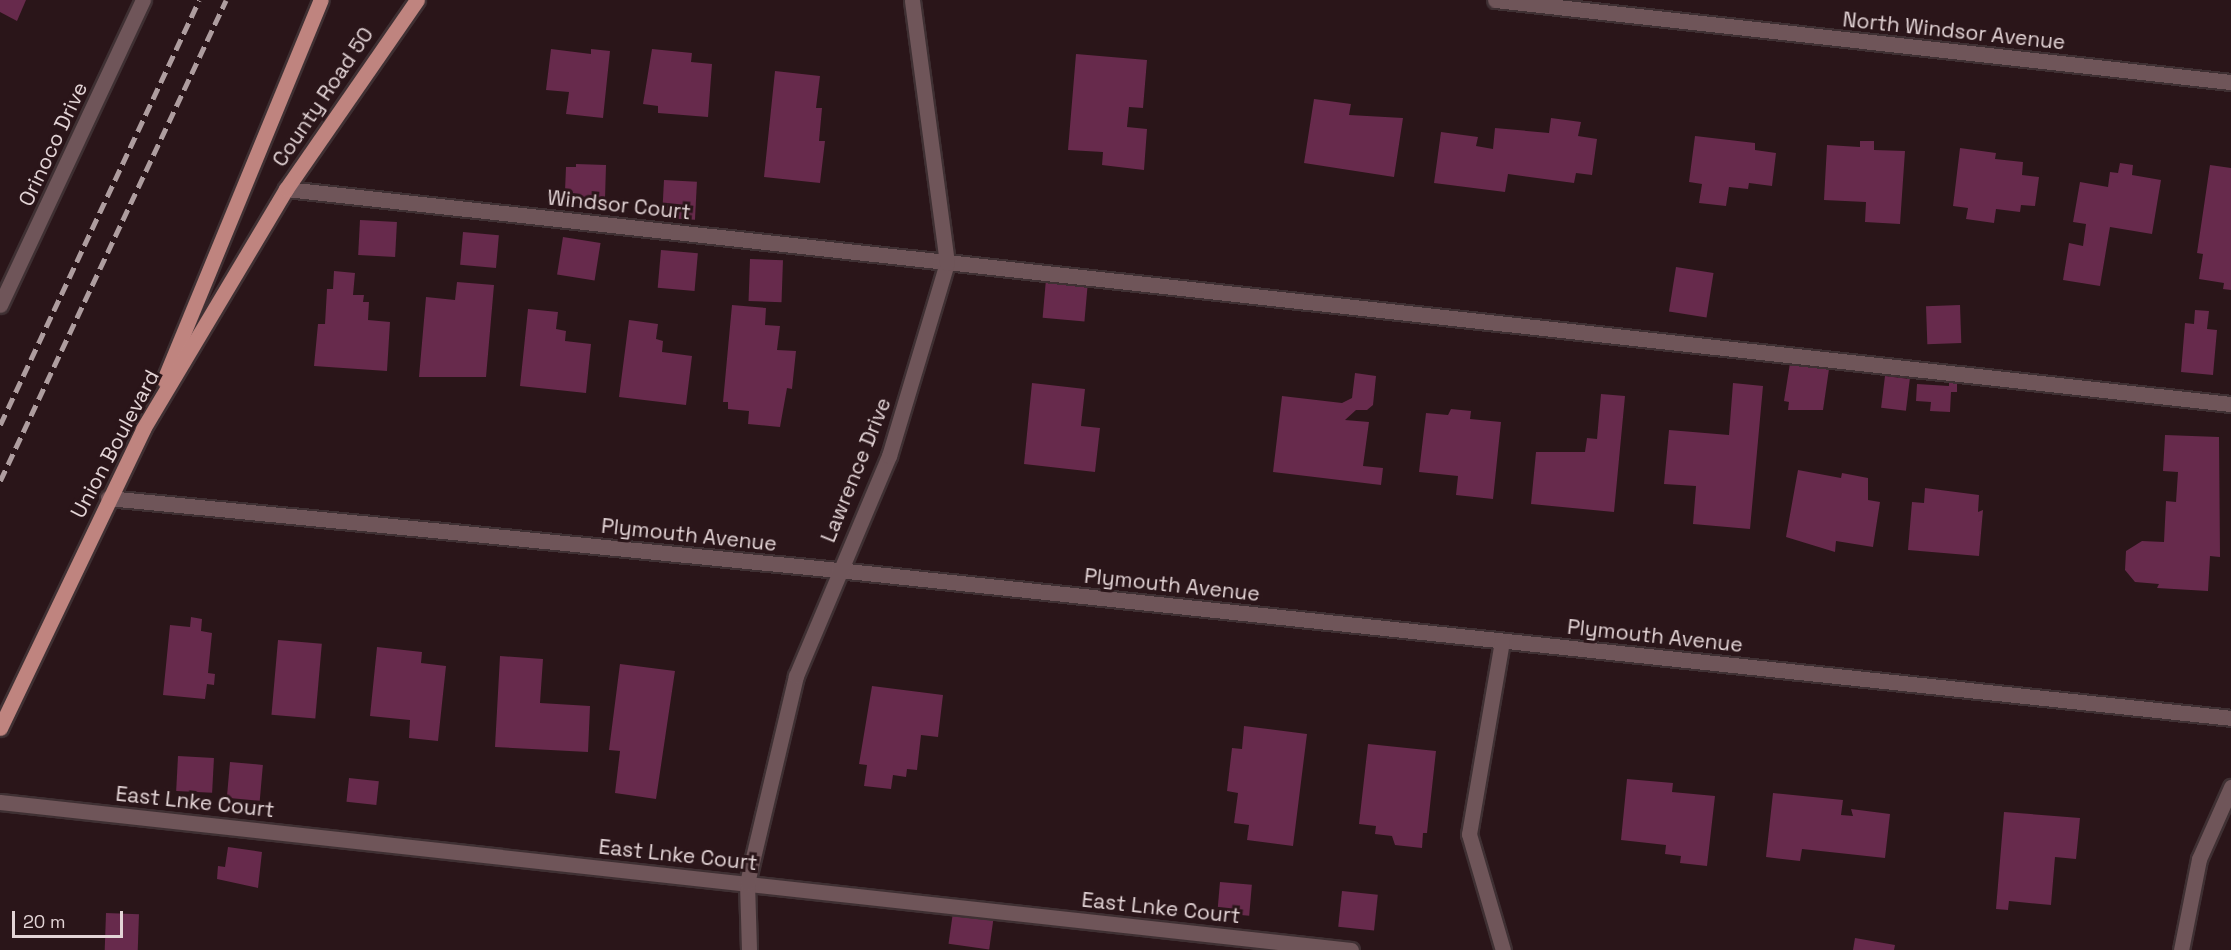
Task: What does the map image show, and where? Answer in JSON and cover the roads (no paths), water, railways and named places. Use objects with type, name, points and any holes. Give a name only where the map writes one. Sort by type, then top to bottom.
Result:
[{"type":"main road","points":[[143,429],[321,0]]},
{"type":"main road","name":"County Road 50","points":[[286,189],[417,0]]},
{"type":"main road","name":"Union Boulevard","points":[[0,728],[108,498],[143,429],[286,189]]},
{"type":"street","name":"Orinoco Drive","points":[[0,305],[143,0]]},
{"type":"street","name":"Lawrence Drive","points":[[749,950],[747,883],[796,676],[838,570],[889,456],[947,263],[912,0]]},
{"type":"street","name":"North Windsor Avenue","points":[[1495,0],[2231,82]]},
{"type":"street","name":"Windsor Court","points":[[286,189],[2231,404]]},
{"type":"street","name":"Plymouth Avenue","points":[[108,498],[838,570],[2231,718]]},
{"type":"street","points":[[1502,641],[1469,834],[1503,950]]},
{"type":"street","points":[[2181,950],[2199,859],[2231,787]]},
{"type":"street","name":"East Lnke Court","points":[[0,802],[1351,950]]},
{"type":"railway","points":[[0,425],[199,0]]},
{"type":"railway","points":[[0,481],[226,0]]}]
